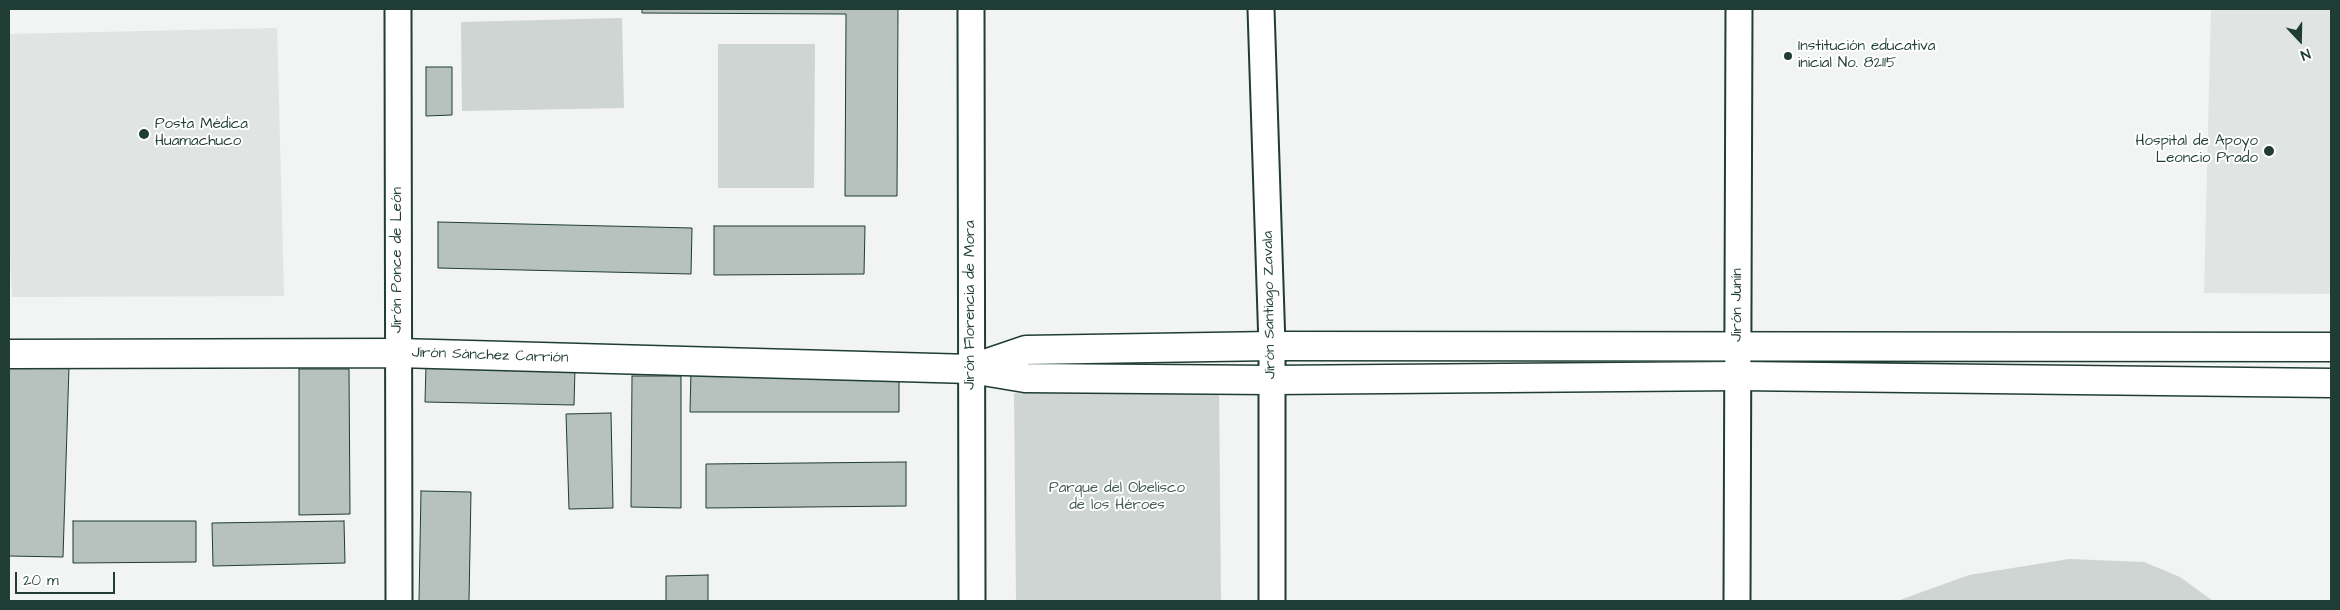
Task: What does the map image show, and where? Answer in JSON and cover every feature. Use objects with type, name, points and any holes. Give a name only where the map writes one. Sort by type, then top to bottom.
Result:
[{"type":"main road","points":[[971,369],[1026,350],[1272,346],[2331,347]]},
{"type":"main road","name":"Jirón Sánchez Carrión","points":[[9,354],[398,353],[971,369]]},
{"type":"main road","points":[[971,369],[1025,378],[1272,380],[1738,376],[2331,383]]},
{"type":"street","name":"Jirón Ponce de León","points":[[398,9],[399,601]]},
{"type":"street","name":"Jirón Florencia de Mora","points":[[971,9],[972,601]]},
{"type":"street","name":"Jirón Santiago Zavala","points":[[1261,9],[1272,346],[1272,601]]},
{"type":"street","name":"Jirón Junín","points":[[1737,601],[1739,9]]},
{"type":"shaded area","name":"Hospital de Apoyo Leoncio Prado","points":[[2211,9],[2331,9],[2331,294],[2204,293]]},
{"type":"shaded area","name":"Posta Médica Huamachuco","points":[[277,28],[284,296],[12,297],[9,235],[9,34]]},
{"type":"green space","points":[[622,18],[624,108],[462,111],[461,22]]},
{"type":"green space","points":[[718,44],[815,44],[814,188],[718,188]]},
{"type":"green space","name":"Parque del Obelisco de los Héroes","points":[[1219,390],[1221,601],[1016,601],[1014,393]]},
{"type":"green space","points":[[2069,559],[2144,562],[2180,577],[2213,601],[1897,601],[1969,575]]},
{"type":"building","points":[[642,9],[898,9],[897,196],[845,196],[846,14],[642,13]]},
{"type":"building","points":[[426,67],[452,67],[452,115],[426,116]]},
{"type":"building","points":[[438,222],[692,228],[691,274],[438,268]]},
{"type":"building","points":[[714,226],[865,226],[864,274],[714,275]]},
{"type":"building","points":[[9,365],[69,366],[63,557],[9,556]]},
{"type":"building","points":[[426,365],[575,368],[574,405],[425,402]]},
{"type":"building","points":[[299,369],[349,369],[350,514],[299,515]]},
{"type":"building","points":[[691,371],[899,372],[899,412],[690,412]]},
{"type":"building","points":[[632,376],[681,376],[681,508],[631,507]]},
{"type":"building","points":[[611,413],[613,508],[569,509],[566,414]]},
{"type":"building","points":[[906,462],[906,506],[706,508],[706,464]]},
{"type":"building","points":[[421,491],[471,492],[469,601],[419,601]]},
{"type":"building","points":[[73,521],[196,521],[196,562],[73,563]]},
{"type":"building","points":[[344,521],[345,563],[213,566],[212,523]]},
{"type":"building","points":[[708,575],[708,601],[666,601],[666,576]]},
{"type":"place","name":"Institución educativa inicial No. 82115","points":[[1788,56]]},
{"type":"place","name":"Posta Médica Huamachuco","points":[[144,134]]},
{"type":"place","name":"Hospital de Apoyo Leoncio Prado","points":[[2269,151]]}]
